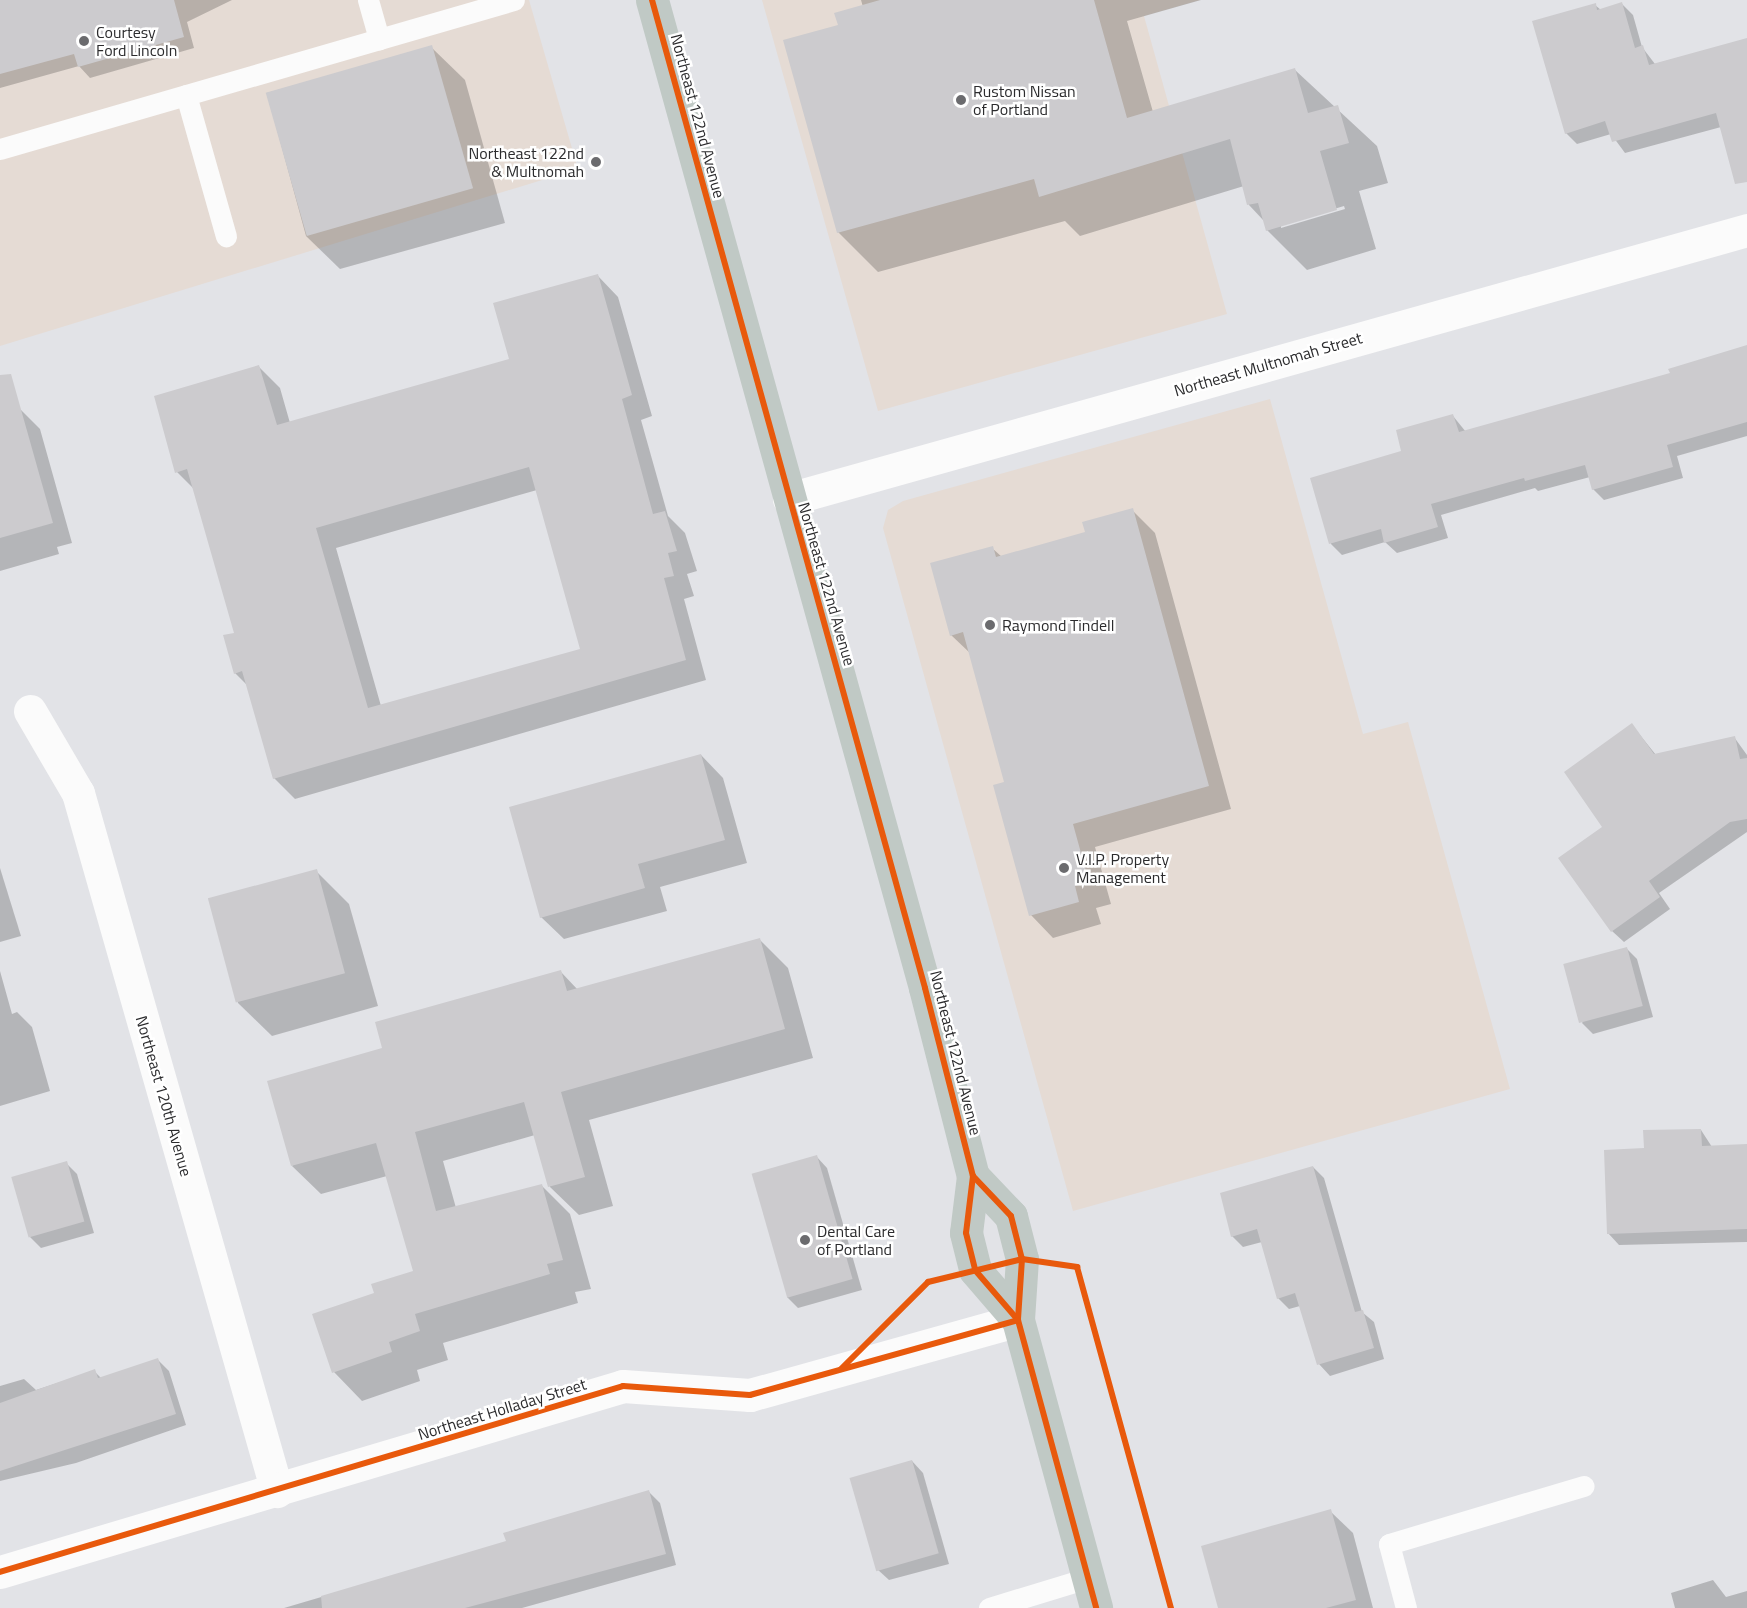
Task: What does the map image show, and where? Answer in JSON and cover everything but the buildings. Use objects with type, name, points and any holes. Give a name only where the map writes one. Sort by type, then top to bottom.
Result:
[{"type":"main road","name":"Northeast 122nd Avenue","points":[[652,0],[925,988],[973,1176],[966,1233],[975,1270],[1018,1320]]},
{"type":"main road","name":"Northeast 122nd Avenue","points":[[973,1176],[1011,1216],[1022,1259],[1018,1320],[1092,1593]]},
{"type":"street","name":"Northeast Multnomah Street","points":[[789,498],[1747,230]]},
{"type":"street","name":"Northeast 120th Avenue","points":[[30,711],[78,793],[277,1491]]},
{"type":"street","name":"Northeast Holladay Street","points":[[0,1572],[623,1386],[750,1395],[1018,1320]]},
{"type":"lane","points":[[368,0],[379,39]]},
{"type":"lane","points":[[0,149],[514,0]]},
{"type":"lane","points":[[186,95],[226,236]]},
{"type":"lane","points":[[1406,1608],[1389,1544],[1584,1486]]},
{"type":"lane","points":[[988,1608],[1092,1593]]},
{"type":"shaded area","points":[[0,0],[529,0],[578,169],[0,346]]},
{"type":"shaded area","points":[[762,0],[1200,0],[1144,16],[1227,314],[878,411]]},
{"type":"shaded area","points":[[1270,399],[1363,734],[1408,722],[1510,1089],[1073,1211],[883,528],[888,510],[903,501]]},
{"type":"cycle path","points":[[652,0],[925,988],[973,1176],[966,1233],[975,1270],[1018,1320]]},
{"type":"cycle path","points":[[973,1176],[1011,1216],[1022,1259],[1018,1320],[1096,1608]]},
{"type":"cycle path","points":[[841,1369],[928,1282],[1022,1259],[1077,1267],[1171,1608]]},
{"type":"cycle path","points":[[0,1572],[623,1386],[750,1395],[1018,1320]]},
{"type":"place","name":"Courtesy Ford Lincoln","points":[[84,41]]},
{"type":"place","name":"Rustom Nissan of Portland","points":[[961,100]]},
{"type":"place","name":"Northeast 122nd & Multnomah","points":[[596,162]]},
{"type":"place","name":"Raymond Tindell","points":[[990,625]]},
{"type":"place","name":"V.I.P. Property Management","points":[[1064,868]]},
{"type":"place","name":"Dental Care of Portland","points":[[805,1240]]}]
